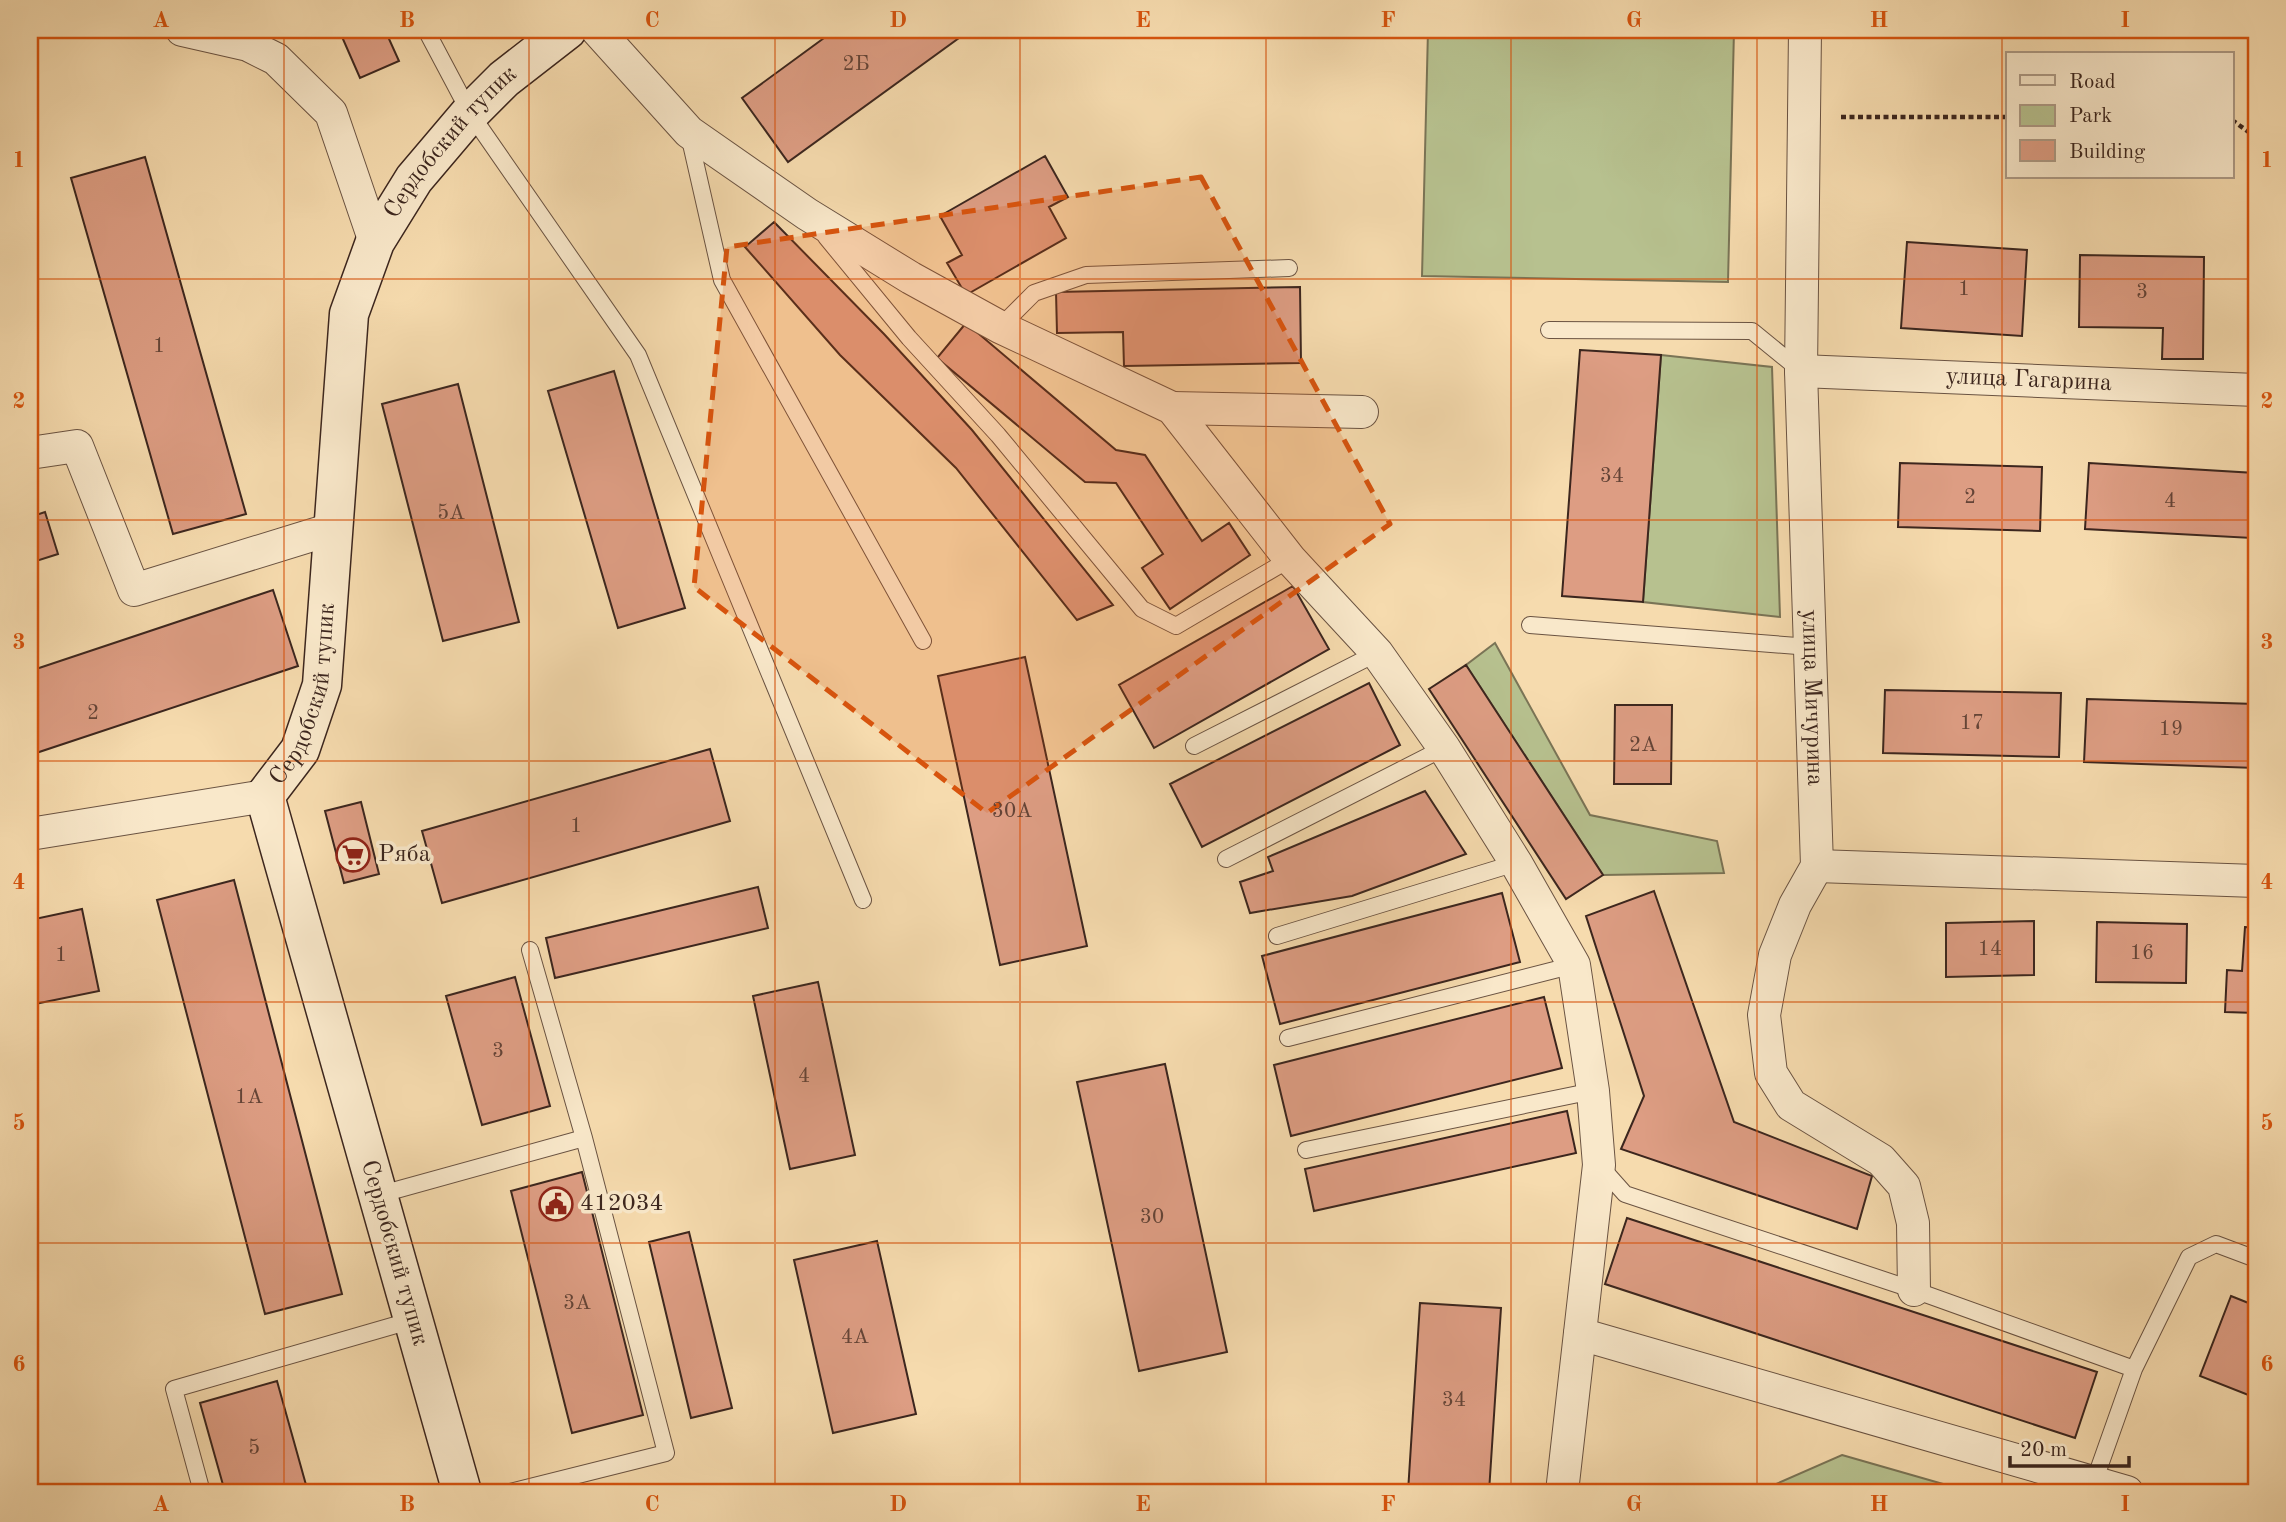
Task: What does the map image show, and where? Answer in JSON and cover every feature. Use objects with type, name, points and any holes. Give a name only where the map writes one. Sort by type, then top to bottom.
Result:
[{"type":"street","points":[[182,30],[248,46],[276,59],[331,113],[376,242]]},
{"type":"street","name":"Сердобский тупик","points":[[462,1492],[265,796],[300,750],[322,685],[349,314],[376,242],[414,179],[470,113],[504,79],[567,30]]},
{"type":"street","points":[[597,30],[688,132],[807,214],[911,278],[1000,327],[1172,408],[1362,412]]},
{"type":"street","name":"улица Мичурина","points":[[1805,30],[1801,371],[1817,866]]},
{"type":"street","name":"улица Гагарина","points":[[1801,371],[2256,390]]},
{"type":"street","points":[[1172,408],[1290,559],[1377,653],[1444,748],[1516,863],[1574,965],[1593,1091],[1599,1165],[1562,1492]]},
{"type":"street","points":[[30,453],[77,446],[134,590],[335,528]]},
{"type":"street","points":[[30,834],[265,796]]},
{"type":"street","points":[[1914,1290],[1913,1223],[1904,1186],[1881,1160],[1791,1105],[1771,1073],[1764,1015],[1775,954],[1795,905],[1817,866],[2256,881]]},
{"type":"street","points":[[1580,1334],[2127,1492]]},
{"type":"lane","points":[[426,30],[470,113],[638,355],[863,900]]},
{"type":"lane","points":[[688,132],[722,280],[923,641]]},
{"type":"lane","points":[[807,214],[909,338],[998,435],[1142,609],[1176,626],[1290,559]]},
{"type":"lane","points":[[1000,327],[1034,293],[1086,275],[1289,268]]},
{"type":"lane","points":[[1549,330],[1752,331],[1801,371]]},
{"type":"lane","points":[[1530,625],[1810,647]]},
{"type":"lane","points":[[1194,746],[1377,653]]},
{"type":"lane","points":[[1226,859],[1444,748]]},
{"type":"lane","points":[[1277,936],[1516,863]]},
{"type":"lane","points":[[510,1492],[666,1453],[584,1138],[530,950]]},
{"type":"lane","points":[[1288,1038],[1574,965]]},
{"type":"lane","points":[[1306,1150],[1593,1091]]},
{"type":"lane","points":[[378,1195],[584,1138]]},
{"type":"lane","points":[[1599,1165],[1625,1194],[1914,1290],[2134,1369]]},
{"type":"lane","points":[[2094,1482],[2134,1369],[2189,1257],[2216,1244],[2256,1259]]},
{"type":"lane","points":[[202,1492],[174,1389],[413,1320]]},
{"type":"path","points":[[1804,117],[2006,117]]},
{"type":"path","points":[[2234,121],[2250,133],[2256,133]]},
{"type":"highlighted area","points":[[1201,177],[1390,524],[987,813],[694,587],[727,247]]},
{"type":"green space","points":[[1428,30],[1734,30],[1728,282],[1422,276]]},
{"type":"green space","points":[[1661,355],[1772,367],[1780,617],[1643,602]]},
{"type":"green space","points":[[1495,643],[1590,815],[1717,841],[1724,873],[1603,875],[1466,665]]},
{"type":"green space","points":[[1842,1455],[1971,1492],[1758,1492]]},
{"type":"building","points":[[339,30],[385,30],[399,61],[360,78]]},
{"type":"building","points":[[835,30],[970,30],[788,162],[742,98]]},
{"type":"building","points":[[1045,156],[1068,197],[1049,207],[1066,238],[966,295],[947,263],[962,255],[940,216]]},
{"type":"building","points":[[145,157],[246,514],[173,534],[71,178]]},
{"type":"building","points":[[774,222],[884,334],[972,430],[1113,605],[1077,620],[956,468],[840,355],[745,247]]},
{"type":"building","points":[[1907,242],[2027,250],[2022,336],[1901,328]]},
{"type":"building","points":[[2080,255],[2204,257],[2203,359],[2162,359],[2163,328],[2079,327]]},
{"type":"building","points":[[1300,287],[1301,363],[1124,366],[1123,332],[1057,333],[1056,292]]},
{"type":"building","points":[[966,323],[1116,450],[1145,455],[1202,541],[1229,523],[1250,555],[1170,609],[1142,568],[1163,554],[1116,483],[1085,482],[937,358]]},
{"type":"building","points":[[1580,350],[1661,355],[1643,602],[1562,596]]},
{"type":"building","points":[[614,371],[685,608],[618,628],[548,391]]},
{"type":"building","points":[[458,384],[519,622],[443,641],[382,404]]},
{"type":"building","points":[[1900,463],[2042,467],[2040,531],[1898,527]]},
{"type":"building","points":[[2089,463],[2255,473],[2252,538],[2085,529]]},
{"type":"building","points":[[45,512],[58,554],[30,563],[30,517]]},
{"type":"building","points":[[1293,586],[1329,649],[1154,748],[1119,685]]},
{"type":"building","points":[[273,590],[298,666],[30,755],[30,671]]},
{"type":"building","points":[[1025,657],[1087,946],[1000,965],[938,676]]},
{"type":"building","points":[[1466,665],[1603,875],[1566,899],[1429,689]]},
{"type":"building","points":[[1369,683],[1400,745],[1202,847],[1170,784]]},
{"type":"building","points":[[1885,690],[2061,693],[2059,757],[1883,753]]},
{"type":"building","points":[[2087,699],[2256,704],[2256,768],[2084,762]]},
{"type":"building","points":[[1615,705],[1672,705],[1671,784],[1614,784]]},
{"type":"building","points":[[710,749],[730,821],[442,903],[422,831]]},
{"type":"building","points":[[1425,791],[1466,854],[1352,896],[1250,913],[1240,882],[1273,871],[1268,857]]},
{"type":"building","points":[[361,802],[379,874],[344,883],[325,811]]},
{"type":"building","points":[[234,880],[342,1294],[265,1314],[157,900]]},
{"type":"building","points":[[758,887],[768,928],[555,978],[546,938]]},
{"type":"building","points":[[1654,891],[1734,1122],[1872,1176],[1857,1229],[1621,1149],[1644,1096],[1586,916]]},
{"type":"building","points":[[1502,893],[1520,962],[1280,1024],[1262,956]]},
{"type":"building","points":[[82,909],[99,991],[30,1005],[30,920]]},
{"type":"building","points":[[2034,921],[2034,975],[1946,977],[1946,923]]},
{"type":"building","points":[[2097,922],[2187,924],[2186,983],[2096,982]]},
{"type":"building","points":[[2245,927],[2256,928],[2256,1013],[2225,1012],[2227,970],[2242,971]]},
{"type":"building","points":[[515,977],[550,1106],[482,1125],[446,996]]},
{"type":"building","points":[[818,982],[855,1155],[790,1169],[753,996]]},
{"type":"building","points":[[1544,997],[1562,1068],[1291,1136],[1274,1065]]},
{"type":"building","points":[[1165,1064],[1227,1352],[1139,1371],[1077,1082]]},
{"type":"building","points":[[1567,1111],[1576,1153],[1314,1211],[1305,1169]]},
{"type":"building","points":[[582,1172],[643,1415],[572,1433],[511,1191]]},
{"type":"building","points":[[1627,1218],[2097,1372],[2075,1438],[1605,1284]]},
{"type":"building","points":[[689,1232],[732,1408],[691,1418],[649,1242]]},
{"type":"building","points":[[877,1241],[916,1414],[833,1433],[794,1260]]},
{"type":"building","points":[[2231,1296],[2256,1306],[2256,1398],[2200,1376]]},
{"type":"building","points":[[1420,1303],[1501,1308],[1489,1492],[1408,1492]]},
{"type":"building","points":[[277,1381],[308,1492],[225,1492],[200,1403]]},
{"type":"building","points":[[760,1485],[762,1492],[728,1492]]},
{"type":"place","name":"Ряба","points":[[353,855]]},
{"type":"place","name":"412034","points":[[556,1204]]}]
